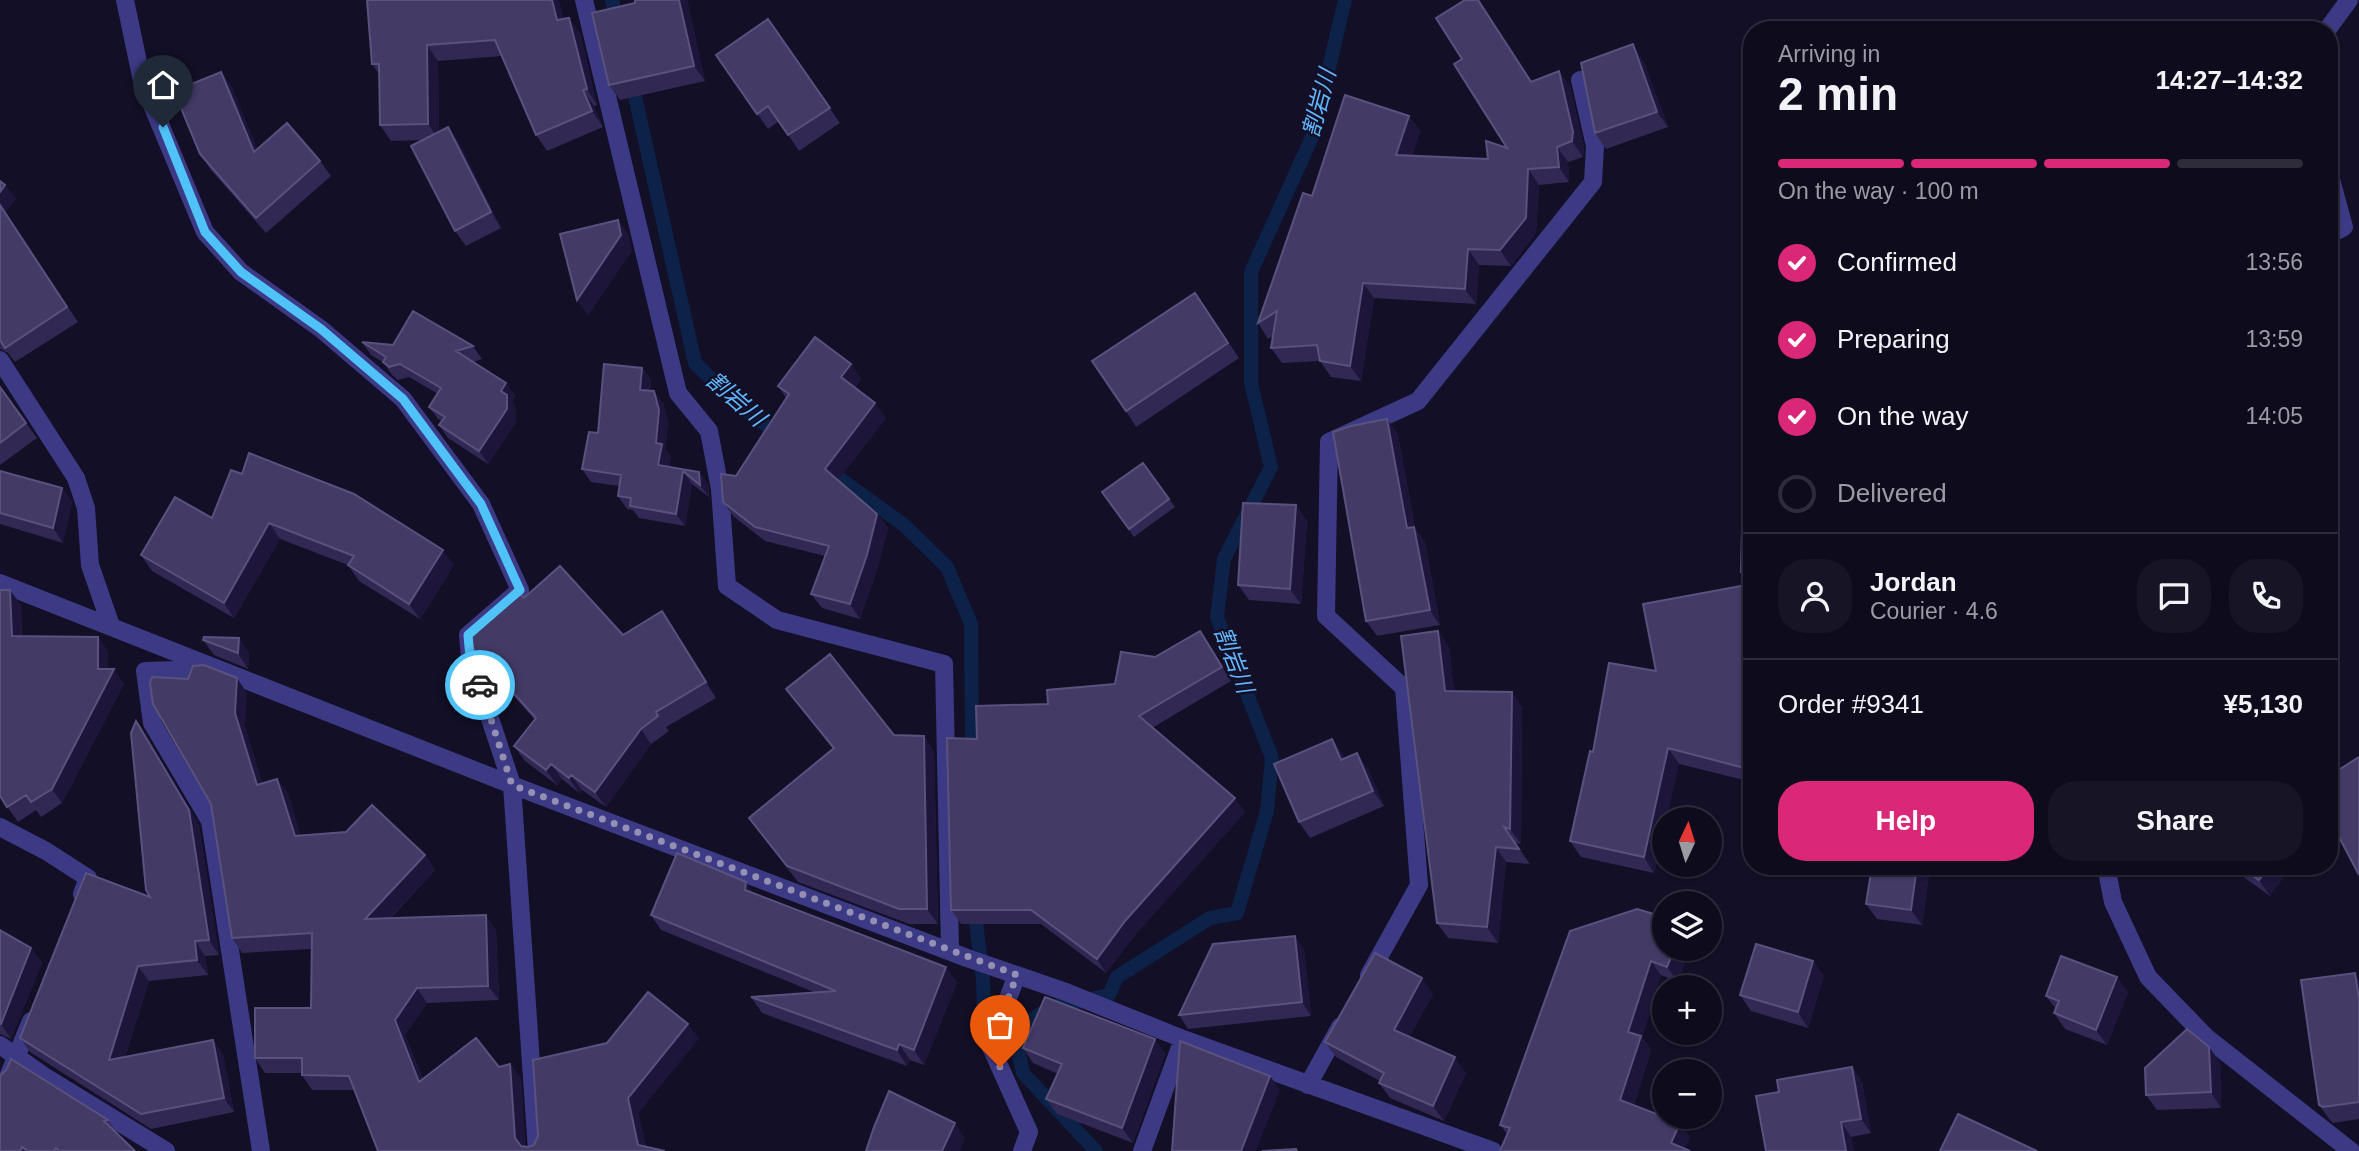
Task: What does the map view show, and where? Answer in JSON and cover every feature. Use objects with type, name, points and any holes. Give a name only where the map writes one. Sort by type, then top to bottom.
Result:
[{"type":"street","points":[[125,0],[142,81],[205,232],[241,272],[321,329],[403,399],[481,504],[520,590],[468,635],[470,658],[512,785],[537,1151]]},
{"type":"street","points":[[584,0],[678,393],[709,431],[720,489],[727,586],[777,620],[944,664],[950,949]]},
{"type":"street","points":[[2334,21],[2349,0]]},
{"type":"street","points":[[1360,991],[1419,885],[1404,688],[1326,616],[1329,442],[1418,401],[1592,182],[1595,146],[1580,80]]},
{"type":"street","points":[[2338,205],[2344,227],[2338,230]]},
{"type":"street","points":[[0,360],[76,478],[86,508],[90,565],[111,626]]},
{"type":"street","points":[[0,583],[512,785],[950,949],[967,958],[1066,992],[1183,1039],[1493,1151]]},
{"type":"street","points":[[219,668],[145,671],[152,723],[210,821],[261,1151]]},
{"type":"street","points":[[0,827],[88,877],[73,916]]},
{"type":"street","points":[[2108,875],[2113,902],[2148,977],[2206,1037],[2351,1151]]},
{"type":"street","points":[[1017,975],[990,1045],[1029,1132],[1021,1151]]},
{"type":"street","points":[[0,1087],[8,1077],[37,1005]]},
{"type":"street","points":[[1308,1085],[1347,1014]]},
{"type":"street","points":[[1142,1151],[1183,1039]]},
{"type":"street","points":[[0,1045],[47,1079],[166,1151]]},
{"type":"building","points":[[367,0],[552,0],[557,20],[569,18],[587,89],[583,90],[592,111],[536,135],[495,40],[427,45],[428,124],[380,125],[379,64],[372,64]]},
{"type":"building","points":[[635,0],[679,0],[694,66],[609,85],[592,13],[635,3]]},
{"type":"building","points":[[1465,0],[1478,0],[1531,82],[1559,71],[1573,132],[1572,141],[1557,147],[1559,167],[1528,169],[1526,218],[1500,250],[1468,249],[1465,289],[1363,283],[1350,366],[1320,361],[1317,345],[1271,348],[1277,311],[1258,323],[1303,193],[1312,196],[1345,95],[1409,116],[1396,155],[1488,159],[1486,141],[1507,148],[1454,64],[1462,59],[1436,18]]},
{"type":"building","points":[[768,19],[830,108],[788,135],[768,106],[757,114],[716,55]]},
{"type":"building","points":[[1633,44],[1657,112],[1595,133],[1581,63]]},
{"type":"building","points":[[221,72],[254,152],[287,123],[320,161],[256,218],[200,154],[174,91]]},
{"type":"building","points":[[448,127],[491,212],[455,231],[411,146]]},
{"type":"building","points":[[0,205],[67,307],[5,348],[0,340]]},
{"type":"building","points":[[618,220],[621,235],[577,300],[560,234]]},
{"type":"building","points":[[1195,293],[1228,343],[1126,411],[1092,361]]},
{"type":"building","points":[[413,311],[473,346],[456,351],[506,383],[501,391],[507,395],[507,409],[479,451],[439,425],[445,417],[429,407],[441,388],[400,364],[389,367],[383,362],[386,357],[362,342],[393,345]]},
{"type":"building","points":[[815,337],[851,364],[841,377],[875,403],[825,469],[877,514],[867,555],[850,604],[811,594],[829,546],[755,527],[723,502],[721,474],[736,476],[789,394],[778,386]]},
{"type":"building","points":[[604,364],[642,368],[640,390],[654,391],[659,410],[656,443],[662,444],[658,465],[699,472],[700,485],[683,471],[676,514],[630,506],[631,498],[618,496],[621,475],[582,469],[589,432],[598,433]]},
{"type":"building","points":[[0,387],[26,423],[0,443]]},
{"type":"building","points":[[1387,419],[1407,528],[1414,527],[1430,610],[1366,621],[1333,432]]},
{"type":"building","points":[[249,453],[354,494],[443,550],[409,604],[348,565],[354,556],[269,523],[224,603],[141,555],[175,497],[212,518],[231,470],[242,474]]},
{"type":"building","points":[[1143,463],[1169,499],[1129,529],[1102,492]]},
{"type":"building","points":[[0,471],[62,488],[53,528],[0,513]]},
{"type":"building","points":[[1243,503],[1296,505],[1290,589],[1238,585]]},
{"type":"building","points":[[1742,526],[1743,526],[1743,572]]},
{"type":"building","points":[[560,566],[623,635],[662,611],[706,682],[656,712],[658,716],[641,729],[595,792],[571,775],[569,778],[551,764],[546,770],[514,746],[536,718],[473,648],[470,630],[515,589],[524,598]]},
{"type":"building","points":[[1743,586],[1743,768],[1668,748],[1655,807],[1652,807],[1652,821],[1644,857],[1570,841],[1590,751],[1593,752],[1609,663],[1656,671],[1643,604]]},
{"type":"building","points":[[0,590],[10,590],[12,636],[98,637],[98,669],[114,669],[52,789],[31,802],[26,795],[7,807],[0,796]]},
{"type":"building","points":[[1200,631],[1222,667],[1139,716],[1235,798],[1125,921],[1097,959],[1031,910],[951,910],[947,738],[977,739],[976,706],[1048,704],[1047,690],[1115,684],[1121,652],[1155,657]]},
{"type":"building","points":[[1438,631],[1445,691],[1512,692],[1510,829],[1504,827],[1519,849],[1496,847],[1487,927],[1437,923],[1401,636]]},
{"type":"building","points":[[204,637],[239,638],[238,653],[203,640]]},
{"type":"building","points":[[830,654],[894,735],[924,736],[927,909],[899,909],[787,866],[749,818],[834,748],[786,689]]},
{"type":"building","points":[[204,665],[237,678],[235,713],[257,785],[277,779],[295,836],[346,832],[372,805],[425,855],[365,919],[486,915],[488,986],[417,988],[395,1020],[419,1082],[476,1038],[499,1067],[510,1064],[515,1138],[521,1146],[534,1145],[538,1136],[533,1060],[607,1043],[648,992],[688,1024],[628,1098],[638,1145],[665,1151],[378,1151],[349,1076],[302,1075],[302,1058],[255,1058],[255,1008],[311,1008],[312,933],[232,938],[211,804],[153,704],[150,683],[152,677],[188,679],[193,666]]},
{"type":"building","points":[[136,721],[189,810],[209,940],[195,941],[197,960],[138,966],[109,1060],[213,1040],[224,1098],[141,1114],[20,1038],[86,873],[150,897],[146,890],[131,733]]},
{"type":"building","points":[[1332,739],[1341,760],[1357,753],[1373,791],[1299,822],[1274,764]]},
{"type":"building","points":[[2359,757],[2359,875],[2338,835],[2338,770]]},
{"type":"building","points":[[677,853],[746,882],[745,890],[946,967],[914,1050],[899,1044],[897,1050],[751,997],[836,991],[651,915]]},
{"type":"building","points":[[1871,875],[1916,875],[1911,910],[1866,904]]},
{"type":"building","points":[[1637,909],[1652,913],[1652,961],[1670,961],[1667,967],[1651,961],[1628,1032],[1641,1036],[1620,1100],[1652,1112],[1652,1129],[1677,1129],[1671,1143],[1690,1151],[1500,1151],[1510,1128],[1500,1125],[1570,931]]},
{"type":"building","points":[[0,930],[31,948],[1,1024],[0,1024]]},
{"type":"building","points":[[1295,936],[1302,1002],[1179,1015],[1213,944]]},
{"type":"building","points":[[1756,944],[1813,961],[1798,1012],[1740,995]]},
{"type":"building","points":[[1375,953],[1422,978],[1394,1030],[1455,1057],[1433,1106],[1379,1083],[1384,1073],[1325,1042]]},
{"type":"building","points":[[2061,956],[2117,977],[2096,1030],[2054,1013],[2059,1001],[2046,996]]},
{"type":"building","points":[[2355,973],[2359,998],[2359,1102],[2323,1107],[2319,1105],[2301,980]]},
{"type":"building","points":[[1045,997],[1155,1039],[1122,1128],[1046,1099],[1062,1064],[1023,1048]]},
{"type":"building","points":[[2187,1029],[2209,1047],[2211,1092],[2146,1095],[2145,1068]]},
{"type":"building","points":[[1180,1041],[1270,1076],[1241,1151],[1172,1151]]},
{"type":"building","points":[[11,1059],[108,1120],[104,1121],[135,1151],[59,1151],[56,1148],[54,1151],[28,1151],[22,1147],[20,1151],[0,1151],[0,1076]]},
{"type":"building","points":[[1852,1067],[1861,1119],[1841,1122],[1846,1151],[1766,1151],[1756,1096],[1779,1092],[1777,1080]]},
{"type":"building","points":[[889,1091],[955,1123],[942,1151],[866,1151]]},
{"type":"building","points":[[1958,1114],[2037,1151],[1940,1151]]},
{"type":"building","points":[[1296,1149],[1297,1151],[1262,1151]]},
{"type":"waterway","name":"割岩川","points":[[612,0],[618,26]]},
{"type":"waterway","name":"割岩川","points":[[1014,1033],[1050,1007],[1109,995],[1117,977],[1210,918],[1237,913],[1267,811],[1272,758],[1217,617],[1224,559],[1271,467],[1251,383],[1251,272],[1313,135],[1345,0]]},
{"type":"waterway","name":"割岩川","points":[[631,79],[695,363],[734,402],[784,438]]},
{"type":"waterway","name":"割岩川","points":[[825,468],[904,525],[947,567],[971,624],[972,756]]},
{"type":"waterway","name":"割岩川","points":[[975,906],[983,1010],[1014,1033],[1023,1073],[1096,1151]]},
{"type":"way so far","points":[[480,685],[512,785],[1017,975],[990,1045],[1000,1067]]},
{"type":"route","points":[[163,127],[205,232],[241,272],[321,329],[403,399],[481,504],[520,590],[468,635],[470,658],[480,685]]}]
